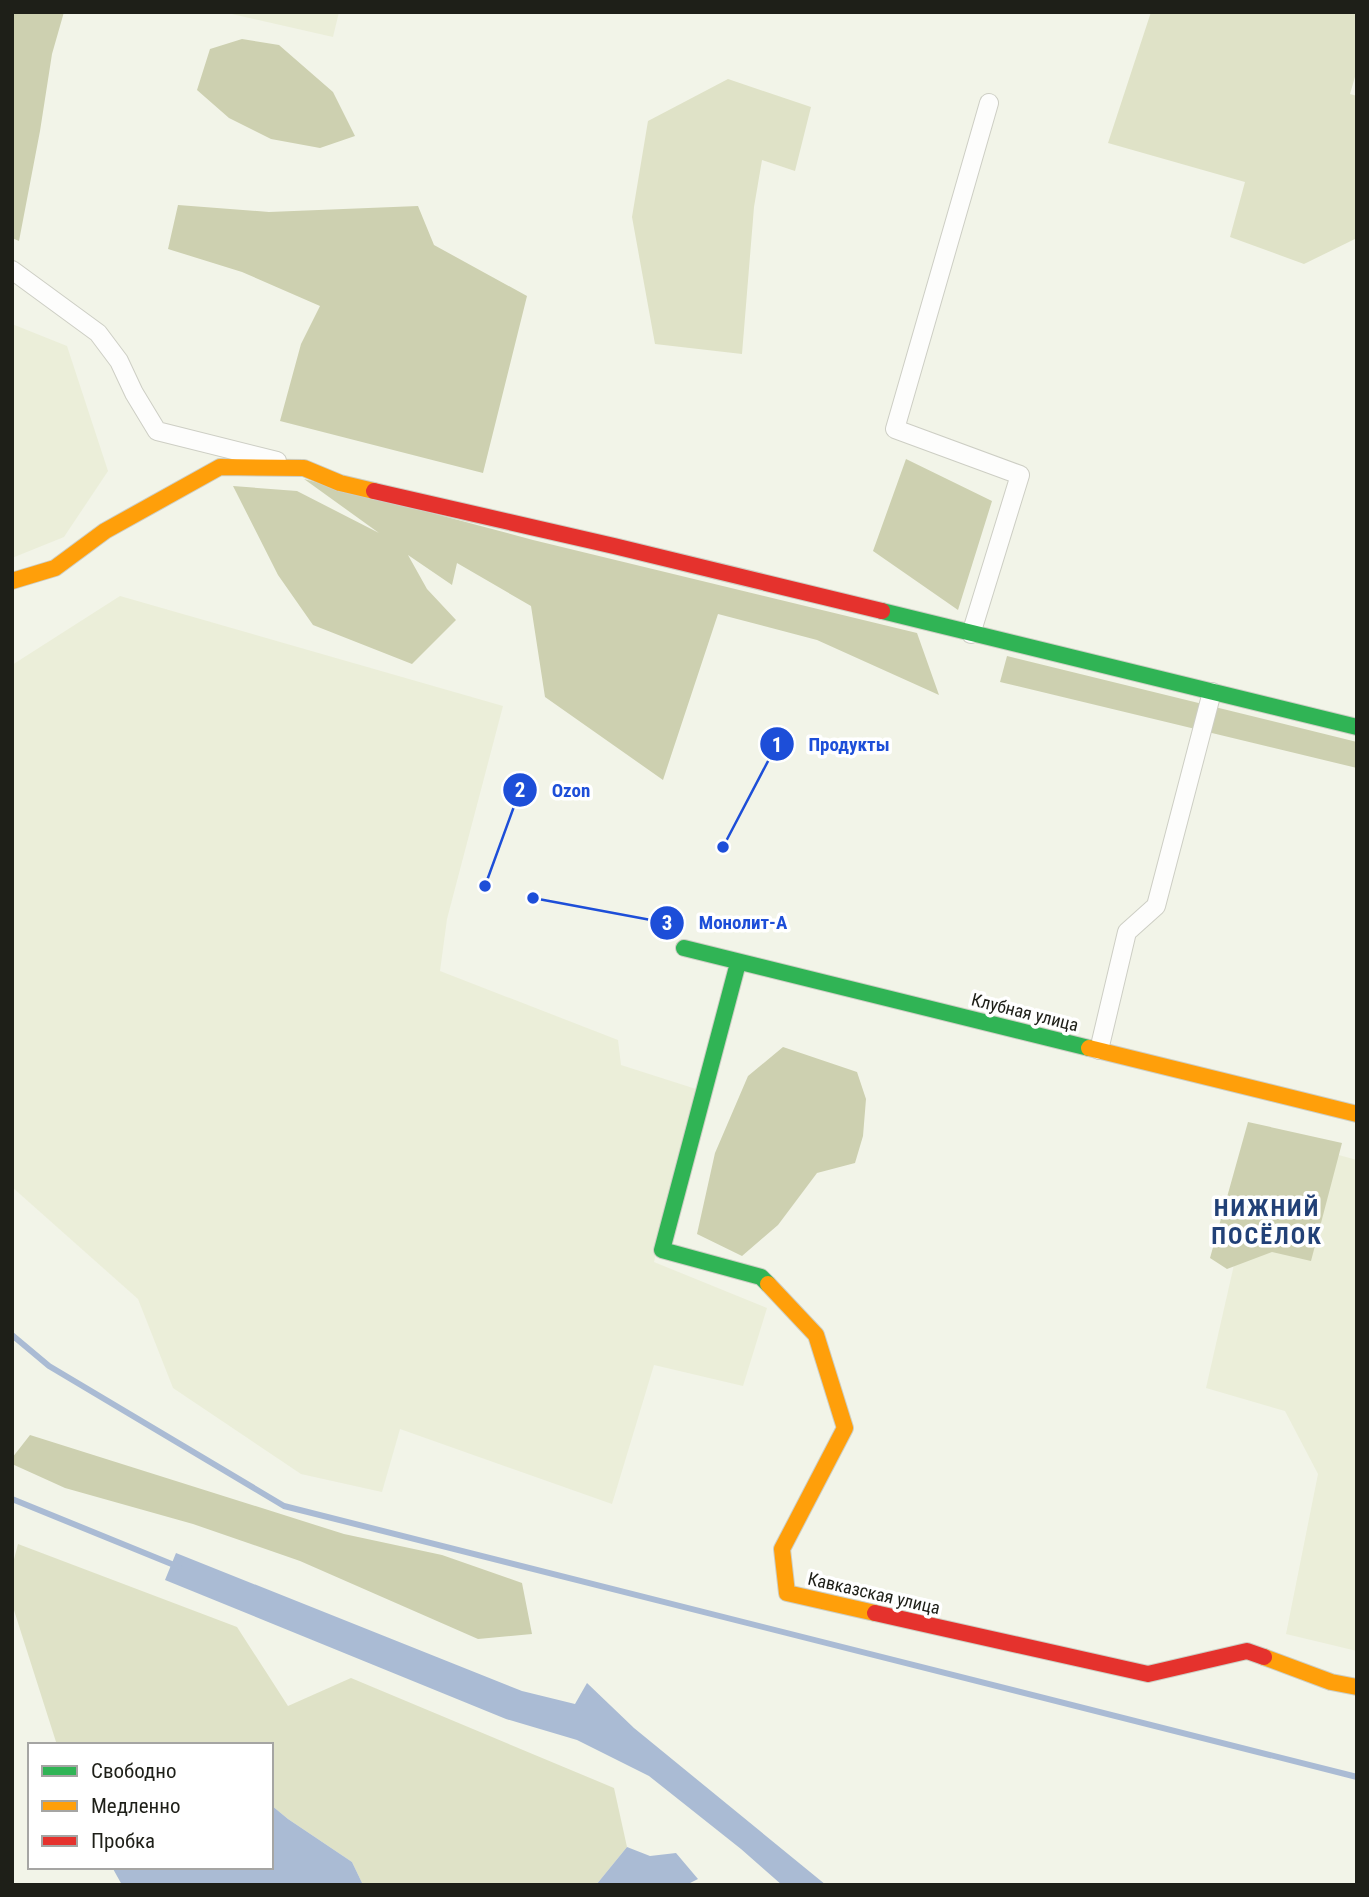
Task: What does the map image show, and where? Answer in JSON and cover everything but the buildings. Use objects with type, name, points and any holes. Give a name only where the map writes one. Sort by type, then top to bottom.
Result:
[{"type":"street","points":[[971,634],[1020,475],[895,429],[989,103]]},
{"type":"street","points":[[12,270],[98,333],[119,361],[134,393],[158,431],[304,468],[340,483],[628,549],[1357,727]]},
{"type":"street","points":[[12,581],[55,568],[105,531],[220,467],[304,468]]},
{"type":"street","points":[[1099,1050],[1127,932],[1156,906],[1212,692]]},
{"type":"street","name":"Клубная улица","points":[[684,948],[1357,1114]]},
{"type":"street","name":"Кавказская улица","points":[[738,962],[662,1250],[761,1277],[816,1335],[845,1427],[782,1549],[787,1592],[1148,1674],[1247,1651],[1331,1682],[1357,1687]]},
{"type":"shaded area","points":[[12,12],[64,12],[52,54],[19,241],[12,238]]},
{"type":"shaded area","points":[[223,12],[339,12],[333,37]]},
{"type":"shaded area","points":[[1151,12],[1357,12],[1357,70],[1350,94],[1357,96],[1357,238],[1304,264],[1230,237],[1245,182],[1108,143]]},
{"type":"shaded area","points":[[242,39],[279,45],[333,92],[355,136],[320,148],[271,139],[229,118],[197,90],[210,49]]},
{"type":"shaded area","points":[[728,79],[811,107],[795,171],[762,160],[754,207],[742,354],[655,344],[632,217],[648,121]]},
{"type":"shaded area","points":[[178,205],[269,212],[418,206],[434,245],[527,296],[483,473],[280,421],[301,344],[320,306],[242,272],[168,249]]},
{"type":"shaded area","points":[[12,324],[67,346],[108,471],[64,537],[12,558]]},
{"type":"shaded area","points":[[906,459],[992,501],[958,610],[873,551]]},
{"type":"shaded area","points":[[304,479],[533,540],[917,633],[939,695],[817,640],[718,614],[663,780],[545,697],[531,606],[457,563],[452,585],[408,555],[427,589],[456,620],[412,664],[313,625],[278,575],[233,486],[297,491],[379,533]]},
{"type":"shaded area","points":[[120,596],[503,706],[447,919],[440,971],[618,1040],[621,1065],[696,1089],[654,1262],[767,1308],[743,1386],[654,1365],[612,1504],[400,1429],[382,1492],[301,1474],[173,1388],[138,1299],[12,1187],[12,665]]},
{"type":"shaded area","points":[[1007,656],[1357,742],[1357,768],[1000,682]]},
{"type":"shaded area","points":[[783,1047],[857,1072],[866,1099],[863,1136],[855,1163],[817,1173],[778,1225],[742,1256],[697,1234],[715,1153],[748,1076]]},
{"type":"shaded area","points":[[1248,1122],[1342,1143],[1311,1261],[1272,1252],[1227,1269],[1210,1258]]},
{"type":"shaded area","points":[[1298,1144],[1357,1160],[1357,1651],[1286,1634],[1318,1474],[1285,1411],[1206,1388],[1256,1168]]},
{"type":"shaded area","points":[[30,1435],[344,1534],[442,1555],[522,1583],[532,1634],[478,1639],[300,1561],[193,1524],[65,1488],[12,1464],[12,1458]]},
{"type":"shaded area","points":[[18,1544],[237,1627],[288,1706],[351,1678],[614,1788],[627,1847],[596,1885],[363,1885],[352,1862],[273,1807],[273,1743],[56,1743],[12,1604],[12,1567]]},
{"type":"water","points":[[176,1553],[522,1691],[575,1704],[587,1683],[634,1728],[826,1885],[782,1885],[649,1776],[577,1740],[506,1719],[165,1580]]},
{"type":"water","points":[[273,1807],[352,1862],[363,1885],[122,1885],[113,1869],[273,1869]]},
{"type":"water","points":[[627,1847],[650,1856],[676,1853],[698,1879],[686,1885],[596,1885]]},
{"type":"waterway","points":[[12,1335],[49,1366],[284,1506],[1357,1777]]},
{"type":"waterway","points":[[12,1499],[179,1567]]},
{"type":"traffic: fast","points":[[882,611],[1357,727]]},
{"type":"traffic: fast","points":[[684,948],[1089,1048]]},
{"type":"traffic: fast","points":[[738,963],[662,1250],[761,1277],[768,1284]]},
{"type":"traffic: slow","points":[[12,581],[55,568],[105,531],[220,467],[304,468],[340,483],[374,491]]},
{"type":"traffic: slow","points":[[1089,1048],[1357,1114]]},
{"type":"traffic: slow","points":[[768,1284],[816,1335],[845,1428],[782,1549],[787,1593],[875,1613]]},
{"type":"traffic: slow","points":[[1264,1657],[1331,1682],[1357,1687]]},
{"type":"traffic: jam","points":[[374,491],[882,611]]},
{"type":"traffic: jam","points":[[875,1613],[1148,1674],[1247,1651],[1264,1657]]},
{"type":"place","name":"Продукты","points":[[723,847]]},
{"type":"place","name":"Ozon","points":[[485,886]]},
{"type":"place","name":"Монолит-А","points":[[533,898]]},
{"type":"district","name":"НИЖНИЙ ПОСЁЛОК","points":[[1267,1222]]}]
